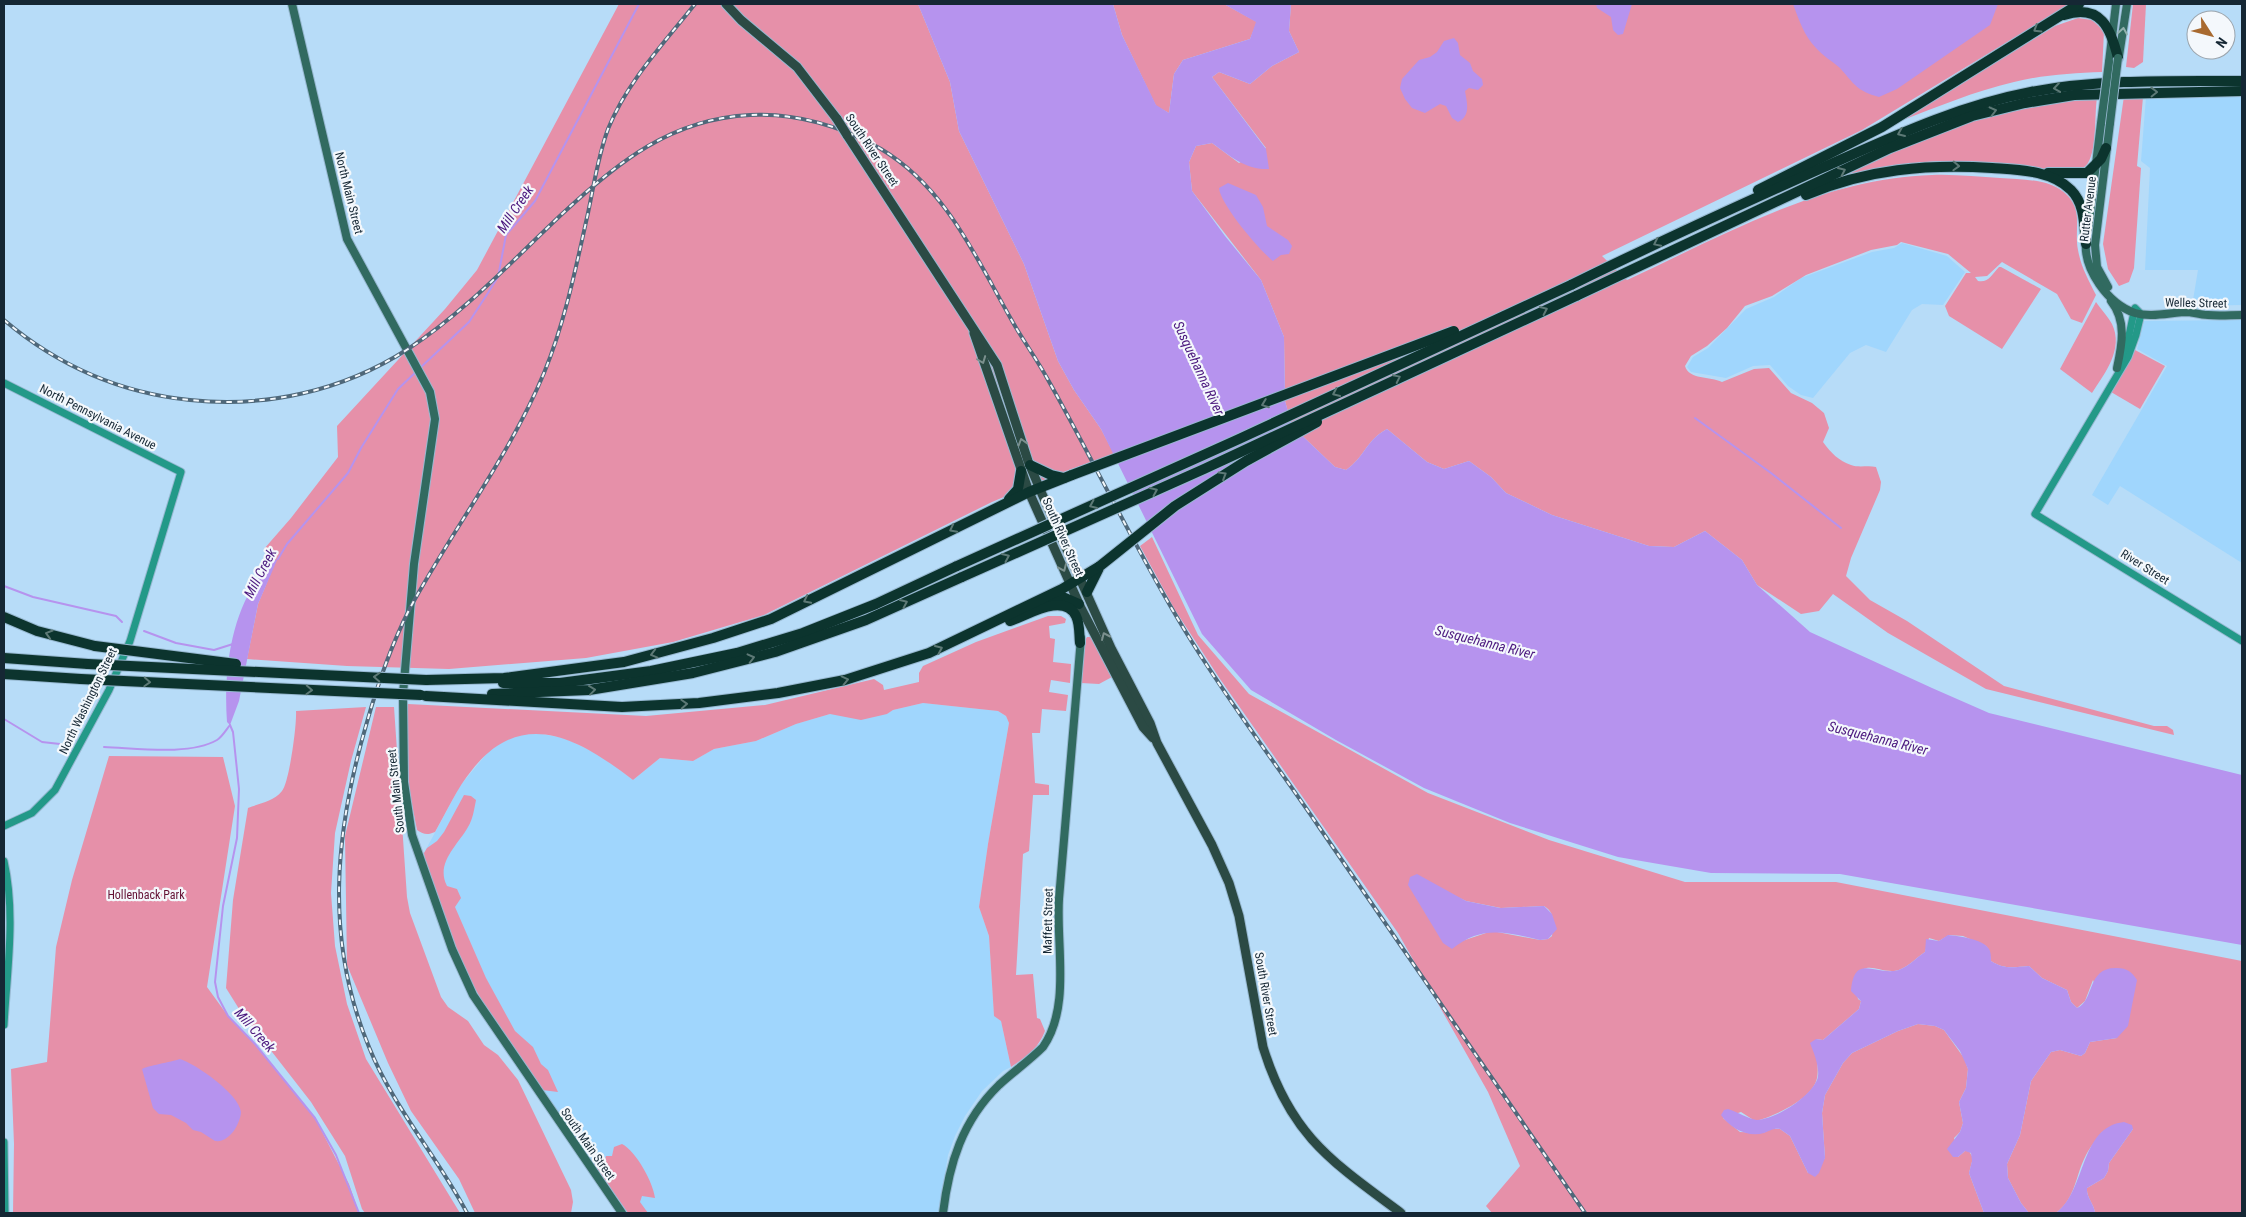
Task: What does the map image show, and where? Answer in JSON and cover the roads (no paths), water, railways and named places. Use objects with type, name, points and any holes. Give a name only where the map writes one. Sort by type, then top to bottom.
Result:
[{"type":"highway","points":[[1688,228],[1720,208],[1882,127],[2079,4]]},
{"type":"highway","points":[[2054,19],[2071,13],[2085,13],[2102,21],[2112,35],[2113,60]]},
{"type":"highway","points":[[4,658],[88,664],[426,680],[560,683],[652,671],[736,653],[803,633],[876,604],[1239,440],[1571,285],[1688,228],[1943,116],[1995,100],[2080,85],[2242,81]]},
{"type":"highway","points":[[423,696],[589,690],[694,673],[775,652],[866,620],[1377,388],[1890,148],[1972,116],[2025,103],[2074,95],[2242,91]]},
{"type":"highway","points":[[1576,296],[1774,208],[1844,181],[1896,170],[1936,166],[2075,175],[2087,173],[2096,166],[2106,148]]},
{"type":"highway","points":[[2036,172],[2062,183],[2077,197],[2083,211],[2086,244]]},
{"type":"highway","points":[[426,680],[504,678],[624,662],[714,638],[771,619],[1039,487],[1405,351],[1571,285]]},
{"type":"highway","points":[[4,674],[622,707],[699,703],[778,694],[845,680],[929,653],[1017,612],[1100,566],[1175,506],[1209,484],[1377,388]]},
{"type":"highway","points":[[1006,503],[1018,489],[1026,468],[1051,475],[1069,476]]},
{"type":"highway","points":[[1087,592],[1100,566]]},
{"type":"highway","points":[[1017,612],[1064,597],[1081,608]]},
{"type":"highway","points":[[978,631],[1048,606],[1060,604],[1069,608],[1075,614],[1080,643]]},
{"type":"highway","points":[[4,617],[37,631],[95,646],[321,674]]},
{"type":"highway","points":[[4,681],[67,678]]},
{"type":"main road","name":"North Main Street","points":[[292,4],[347,239],[422,376]]},
{"type":"main road","name":"South River Street","points":[[726,4],[741,20],[797,68],[837,119],[973,330],[982,340],[997,366],[1026,468],[1028,492],[1081,608],[1143,727],[1156,742]]},
{"type":"main road","points":[[2112,35],[2116,4]]},
{"type":"main road","name":"Rutter Avenue","points":[[2127,4],[2100,122],[2086,244],[2088,261],[2101,285],[2119,304],[2140,312]]},
{"type":"main road","name":"Rutter Avenue","points":[[2113,60],[2110,123],[2095,245],[2096,261],[2100,274],[2110,289],[2121,300],[2140,312]]},
{"type":"main road","points":[[2101,285],[2116,308],[2122,325],[2122,345],[2116,368]]},
{"type":"main road","name":"Welles Street","points":[[2140,312],[2242,315]]},
{"type":"main road","name":"South Main Street","points":[[422,376],[433,399],[435,419],[416,546],[403,694],[404,782],[412,835],[452,949],[473,995],[622,1213]]},
{"type":"main road","name":"South River Street","points":[[1026,468],[1039,487],[1111,648],[1150,723],[1156,742],[1212,845],[1229,884],[1239,916],[1263,1047],[1269,1068],[1285,1102],[1307,1136],[1326,1156],[1401,1213]]},
{"type":"main road","name":"Maffett Street","points":[[944,1213],[954,1156],[967,1124],[985,1099],[1042,1047],[1049,1038],[1060,1004],[1057,926],[1080,643],[1081,608],[1087,592]]},
{"type":"street","points":[[2106,392],[2140,312]]},
{"type":"street","points":[[2106,392],[2128,357],[2136,335],[2140,312]]},
{"type":"street","name":"North Pennsylvania Avenue","points":[[4,383],[181,472]]},
{"type":"street","name":"River Street","points":[[2106,392],[2035,514],[2242,641]]},
{"type":"street","name":"North Washington Street","points":[[4,826],[32,813],[55,790],[109,690],[130,641],[181,472]]},
{"type":"street","points":[[4,861],[8,884],[9,917],[4,1025]]},
{"type":"street","points":[[4,1142],[5,1213]]},
{"type":"water","name":"Susquehanna River","points":[[918,4],[1113,4],[1122,35],[1156,105],[1169,113],[1174,74],[1183,60],[1250,39],[1256,22],[1224,4],[1291,4],[1289,31],[1299,52],[1272,66],[1250,84],[1219,72],[1212,77],[1266,149],[1269,169],[1245,165],[1212,143],[1196,146],[1189,162],[1192,191],[1261,280],[1284,337],[1285,401],[1292,426],[1335,467],[1346,470],[1357,460],[1374,438],[1387,429],[1427,462],[1444,469],[1469,461],[1491,477],[1506,493],[1552,515],[1649,546],[1674,547],[1705,531],[1742,560],[1757,585],[1810,632],[1932,688],[1989,713],[2242,775],[2242,945],[1840,874],[1711,873],[1618,857],[1510,823],[1424,788],[1336,740],[1251,690],[1202,634],[1101,429],[1074,390],[1058,361],[1024,264],[959,131],[950,82]]},
{"type":"water","points":[[1596,4],[1632,4],[1623,34],[1618,35],[1613,30],[1611,17],[1597,8]]},
{"type":"water","points":[[1793,4],[1998,4],[1990,25],[1897,89],[1879,97],[1856,86],[1840,68],[1816,48],[1805,33]]},
{"type":"water","points":[[1454,38],[1458,43],[1460,55],[1470,63],[1473,71],[1482,79],[1483,85],[1478,90],[1469,88],[1465,91],[1466,113],[1458,122],[1452,118],[1446,106],[1440,104],[1425,113],[1412,108],[1400,88],[1402,79],[1419,60],[1430,57],[1437,52],[1444,41]]},
{"type":"water","points":[[1228,183],[1256,195],[1263,207],[1267,226],[1288,240],[1292,246],[1289,254],[1281,255],[1273,261],[1250,238],[1221,195],[1219,188]]},
{"type":"water","points":[[278,558],[258,604],[239,701],[230,725],[227,722],[226,701],[229,656],[234,633],[250,591],[262,573]]},
{"type":"water","points":[[1417,874],[1466,901],[1500,908],[1544,906],[1552,914],[1557,929],[1548,939],[1540,940],[1505,933],[1484,933],[1463,941],[1452,949],[1443,943],[1408,885],[1410,877]]},
{"type":"water","points":[[1948,935],[1982,943],[1990,950],[1991,961],[2001,966],[2029,966],[2042,978],[2067,990],[2071,1002],[2077,1008],[2086,999],[2095,978],[2107,969],[2121,968],[2131,973],[2137,980],[2128,1026],[2117,1038],[2090,1042],[2085,1053],[2081,1056],[2060,1050],[2051,1052],[2031,1081],[2020,1135],[2007,1164],[2008,1178],[2021,1203],[2029,1213],[1984,1213],[1969,1173],[1972,1161],[1971,1153],[1965,1151],[1958,1157],[1953,1157],[1947,1149],[1960,1132],[1963,1123],[1959,1102],[1966,1088],[1968,1069],[1960,1051],[1944,1030],[1935,1026],[1918,1024],[1898,1031],[1852,1053],[1843,1063],[1825,1095],[1822,1113],[1825,1158],[1819,1173],[1815,1177],[1808,1173],[1790,1136],[1780,1129],[1752,1134],[1734,1128],[1725,1120],[1721,1115],[1724,1110],[1728,1109],[1751,1119],[1765,1119],[1782,1112],[1800,1100],[1813,1087],[1818,1076],[1810,1043],[1816,1039],[1823,1040],[1859,1009],[1861,1001],[1851,991],[1856,973],[1860,969],[1865,968],[1886,971],[1898,970],[1925,952],[1926,939],[1939,941]]},
{"type":"water","points":[[180,1059],[206,1073],[233,1097],[238,1105],[241,1112],[238,1123],[234,1131],[225,1139],[215,1141],[201,1132],[193,1130],[186,1123],[171,1115],[159,1114],[153,1108],[142,1069]]},
{"type":"water","points":[[2124,1122],[2132,1125],[2133,1129],[2109,1163],[2108,1171],[2104,1178],[2087,1188],[2095,1213],[2056,1213],[2066,1203],[2091,1147],[2099,1135],[2109,1126]]},
{"type":"waterway","name":"Mill Creek","points":[[420,368],[469,322],[498,277],[506,235],[535,201],[639,4]]},
{"type":"waterway","name":"Mill Creek","points":[[278,559],[287,544],[348,473],[361,448],[398,389],[417,371]]},
{"type":"waterway","points":[[1695,418],[1771,473],[1841,528]]},
{"type":"waterway","points":[[4,586],[33,597],[116,616],[122,622]]},
{"type":"waterway","points":[[144,631],[176,643],[214,650],[233,644]]},
{"type":"waterway","points":[[4,719],[42,742],[60,744]]},
{"type":"waterway","name":"Mill Creek","points":[[230,725],[233,732],[239,789],[237,838],[223,906],[215,982],[218,997],[228,1016],[255,1044],[315,1118],[336,1155],[359,1213]]},
{"type":"waterway","points":[[104,747],[162,750],[192,748],[217,740],[230,725]]},
{"type":"railway","points":[[467,1213],[390,1090],[369,1047],[355,1006],[345,966],[340,925],[339,885],[347,804],[371,707],[396,637],[426,580],[514,434],[544,373],[558,334],[569,294],[599,160],[608,129],[625,95],[636,79],[695,4]]},
{"type":"railway","points":[[4,320],[24,336],[68,363],[91,374],[139,391],[190,400],[219,402],[247,401],[303,393],[357,376],[383,364],[408,349],[469,302],[604,177],[647,146],[671,134],[722,118],[750,115],[784,116],[835,128],[881,149],[904,165],[924,183],[957,225],[1047,378],[1148,567],[1200,654],[1585,1213]]},
{"type":"park label","name":"Hollenback Park","points":[[146,895]]}]
